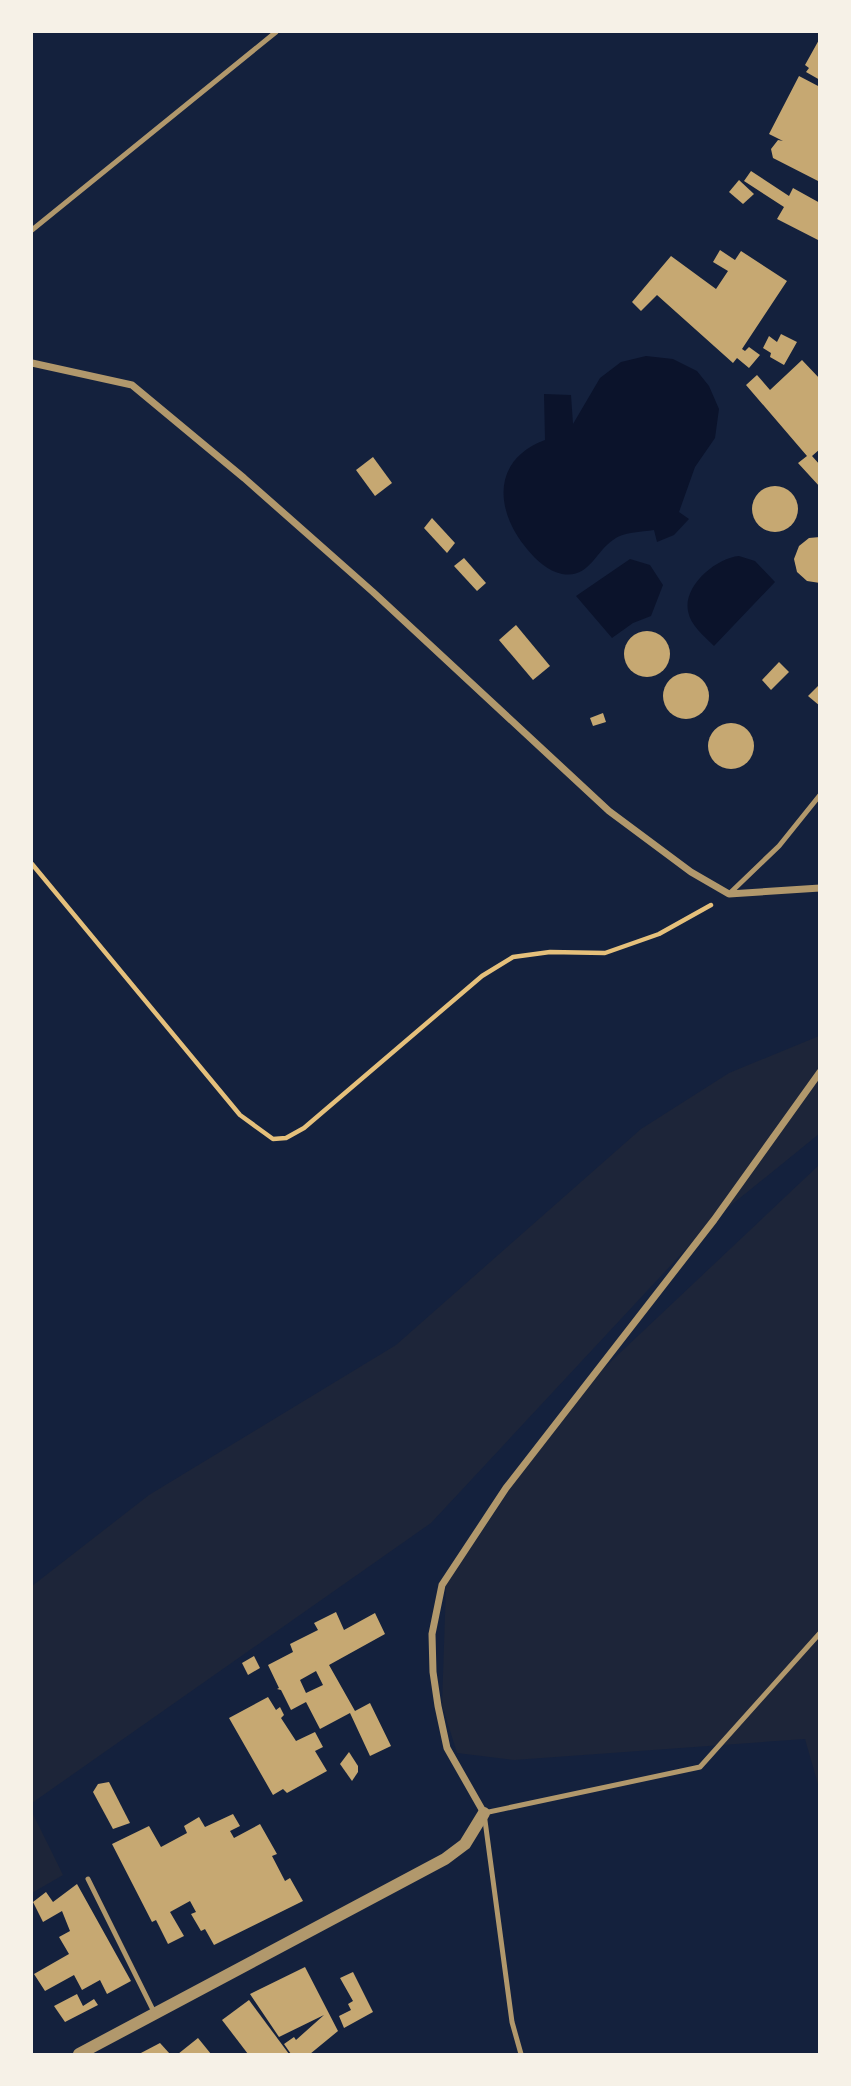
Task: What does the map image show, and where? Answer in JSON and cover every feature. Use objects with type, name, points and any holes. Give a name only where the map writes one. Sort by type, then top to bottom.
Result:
[{"type":"street","points":[[32,363],[132,385],[244,478],[373,592],[609,811],[691,872],[729,894],[820,888]]},
{"type":"street","points":[[83,2054],[154,2012],[445,1859],[465,1844],[484,1813],[447,1748],[438,1706],[432,1634],[442,1585],[506,1488],[714,1220],[820,1072]]},
{"type":"lane","points":[[32,230],[276,32]]},
{"type":"lane","points":[[729,894],[779,846],[820,795]]},
{"type":"lane","points":[[521,2054],[512,2022],[484,1813],[700,1767],[820,1633]]},
{"type":"lane","points":[[88,1879],[154,2012]]},
{"type":"path","points":[[32,864],[240,1115],[273,1139],[286,1138],[303,1128],[482,975],[513,957],[551,952],[605,953],[659,934],[729,894]]},
{"type":"shaded area","points":[[646,356],[673,359],[697,371],[709,386],[719,409],[715,438],[695,467],[679,512],[689,519],[674,535],[657,542],[654,530],[622,535],[607,545],[585,569],[571,574],[557,573],[538,561],[516,534],[504,503],[507,473],[515,460],[527,449],[545,440],[544,394],[571,395],[573,424],[600,378],[621,362]]},
{"type":"shaded area","points":[[739,556],[755,561],[775,582],[714,646],[692,621],[688,602],[696,583],[703,575],[721,562]]},
{"type":"shaded area","points":[[630,559],[650,565],[663,585],[651,616],[633,623],[612,638],[576,596]]},
{"type":"shaded area","points":[[819,1036],[819,1134],[714,1219],[431,1523],[32,1803],[32,1586],[149,1495],[396,1345],[641,1129],[729,1073]]},
{"type":"shaded area","points":[[819,1165],[819,1788],[805,1739],[514,1760],[457,1753],[442,1705],[446,1585],[568,1402]]},
{"type":"shaded area","points":[[32,1812],[63,1875],[32,1893]]},
{"type":"building","points":[[820,38],[820,80],[806,72],[809,68],[805,65]]},
{"type":"building","points":[[799,76],[820,87],[820,182],[773,158],[771,149],[778,140],[783,141],[769,134]]},
{"type":"building","points":[[751,171],[789,196],[793,188],[820,203],[820,241],[777,219],[784,207],[744,181]]},
{"type":"building","points":[[739,180],[754,194],[743,204],[729,192]]},
{"type":"building","points":[[720,250],[735,260],[741,251],[787,281],[742,349],[745,351],[749,347],[760,355],[749,368],[737,358],[733,363],[657,295],[641,311],[632,302],[671,256],[716,289],[728,271],[713,262]]},
{"type":"building","points":[[781,334],[797,342],[784,365],[770,357],[771,353],[763,348],[769,336],[777,342]]},
{"type":"building","points":[[802,360],[820,379],[820,449],[812,456],[820,465],[820,487],[798,463],[807,456],[746,385],[757,375],[770,390]]},
{"type":"building","points":[[373,457],[392,483],[375,496],[356,470]]},
{"type":"building","points":[[775,486],[791,493],[798,509],[791,525],[775,532],[759,525],[752,509],[759,493]]},
{"type":"building","points":[[432,518],[455,543],[447,553],[424,528]]},
{"type":"building","points":[[820,537],[820,583],[807,581],[797,572],[794,559],[799,546],[809,538]]},
{"type":"building","points":[[464,558],[486,583],[477,591],[454,566]]},
{"type":"building","points":[[516,625],[550,666],[533,680],[499,640]]},
{"type":"building","points":[[647,631],[663,638],[670,654],[663,670],[647,677],[631,670],[624,654],[631,638]]},
{"type":"building","points":[[779,662],[789,672],[771,690],[762,680]]},
{"type":"building","points":[[686,673],[702,680],[709,696],[702,712],[686,719],[670,712],[663,696],[670,680]]},
{"type":"building","points":[[820,684],[820,706],[808,696]]},
{"type":"building","points":[[603,713],[606,722],[593,726],[590,718]]},
{"type":"building","points":[[731,723],[747,730],[754,746],[747,762],[731,769],[715,762],[708,746],[715,730]]},
{"type":"building","points":[[336,1612],[344,1630],[375,1613],[385,1634],[329,1665],[355,1711],[370,1703],[391,1746],[370,1756],[350,1713],[320,1729],[306,1702],[291,1710],[281,1690],[277,1689],[279,1688],[268,1665],[293,1652],[290,1644],[318,1630],[314,1623]],"holes":[[[316,1671],[323,1685],[306,1693],[300,1680]]]},
{"type":"building","points":[[254,1656],[260,1668],[248,1675],[242,1663]]},
{"type":"building","points":[[268,1697],[276,1710],[280,1707],[284,1715],[281,1718],[296,1741],[315,1732],[323,1747],[315,1751],[327,1771],[287,1793],[283,1789],[273,1795],[229,1718]]},
{"type":"building","points":[[349,1752],[358,1766],[358,1772],[352,1781],[340,1764]]},
{"type":"building","points":[[109,1782],[130,1823],[113,1829],[93,1792],[98,1784]]},
{"type":"building","points":[[233,1814],[240,1826],[230,1831],[234,1838],[260,1824],[277,1854],[272,1856],[285,1881],[290,1878],[303,1901],[214,1945],[205,1929],[201,1931],[191,1914],[196,1912],[190,1901],[170,1912],[184,1936],[168,1944],[156,1920],[152,1922],[112,1844],[149,1826],[161,1847],[187,1833],[184,1826],[199,1817],[205,1827]]},
{"type":"building","points":[[77,1884],[131,1981],[107,1994],[100,1980],[82,1990],[74,1975],[45,1991],[34,1974],[69,1954],[59,1937],[70,1931],[62,1911],[43,1922],[33,1902],[46,1892],[53,1902]]},
{"type":"building","points":[[305,1967],[338,2031],[310,2054],[291,2054],[284,2044],[294,2037],[296,2040],[324,2015],[279,2037],[250,1994]]},
{"type":"building","points":[[353,1972],[373,2012],[344,2028],[339,2016],[351,2010],[348,2004],[353,2001],[340,1978]]},
{"type":"building","points":[[77,1994],[83,2006],[94,1999],[98,2005],[65,2022],[54,2006]]},
{"type":"building","points":[[249,2000],[289,2054],[248,2054],[222,2020]]},
{"type":"building","points":[[198,2038],[211,2054],[178,2054]]},
{"type":"building","points":[[160,2043],[170,2054],[139,2054]]}]
